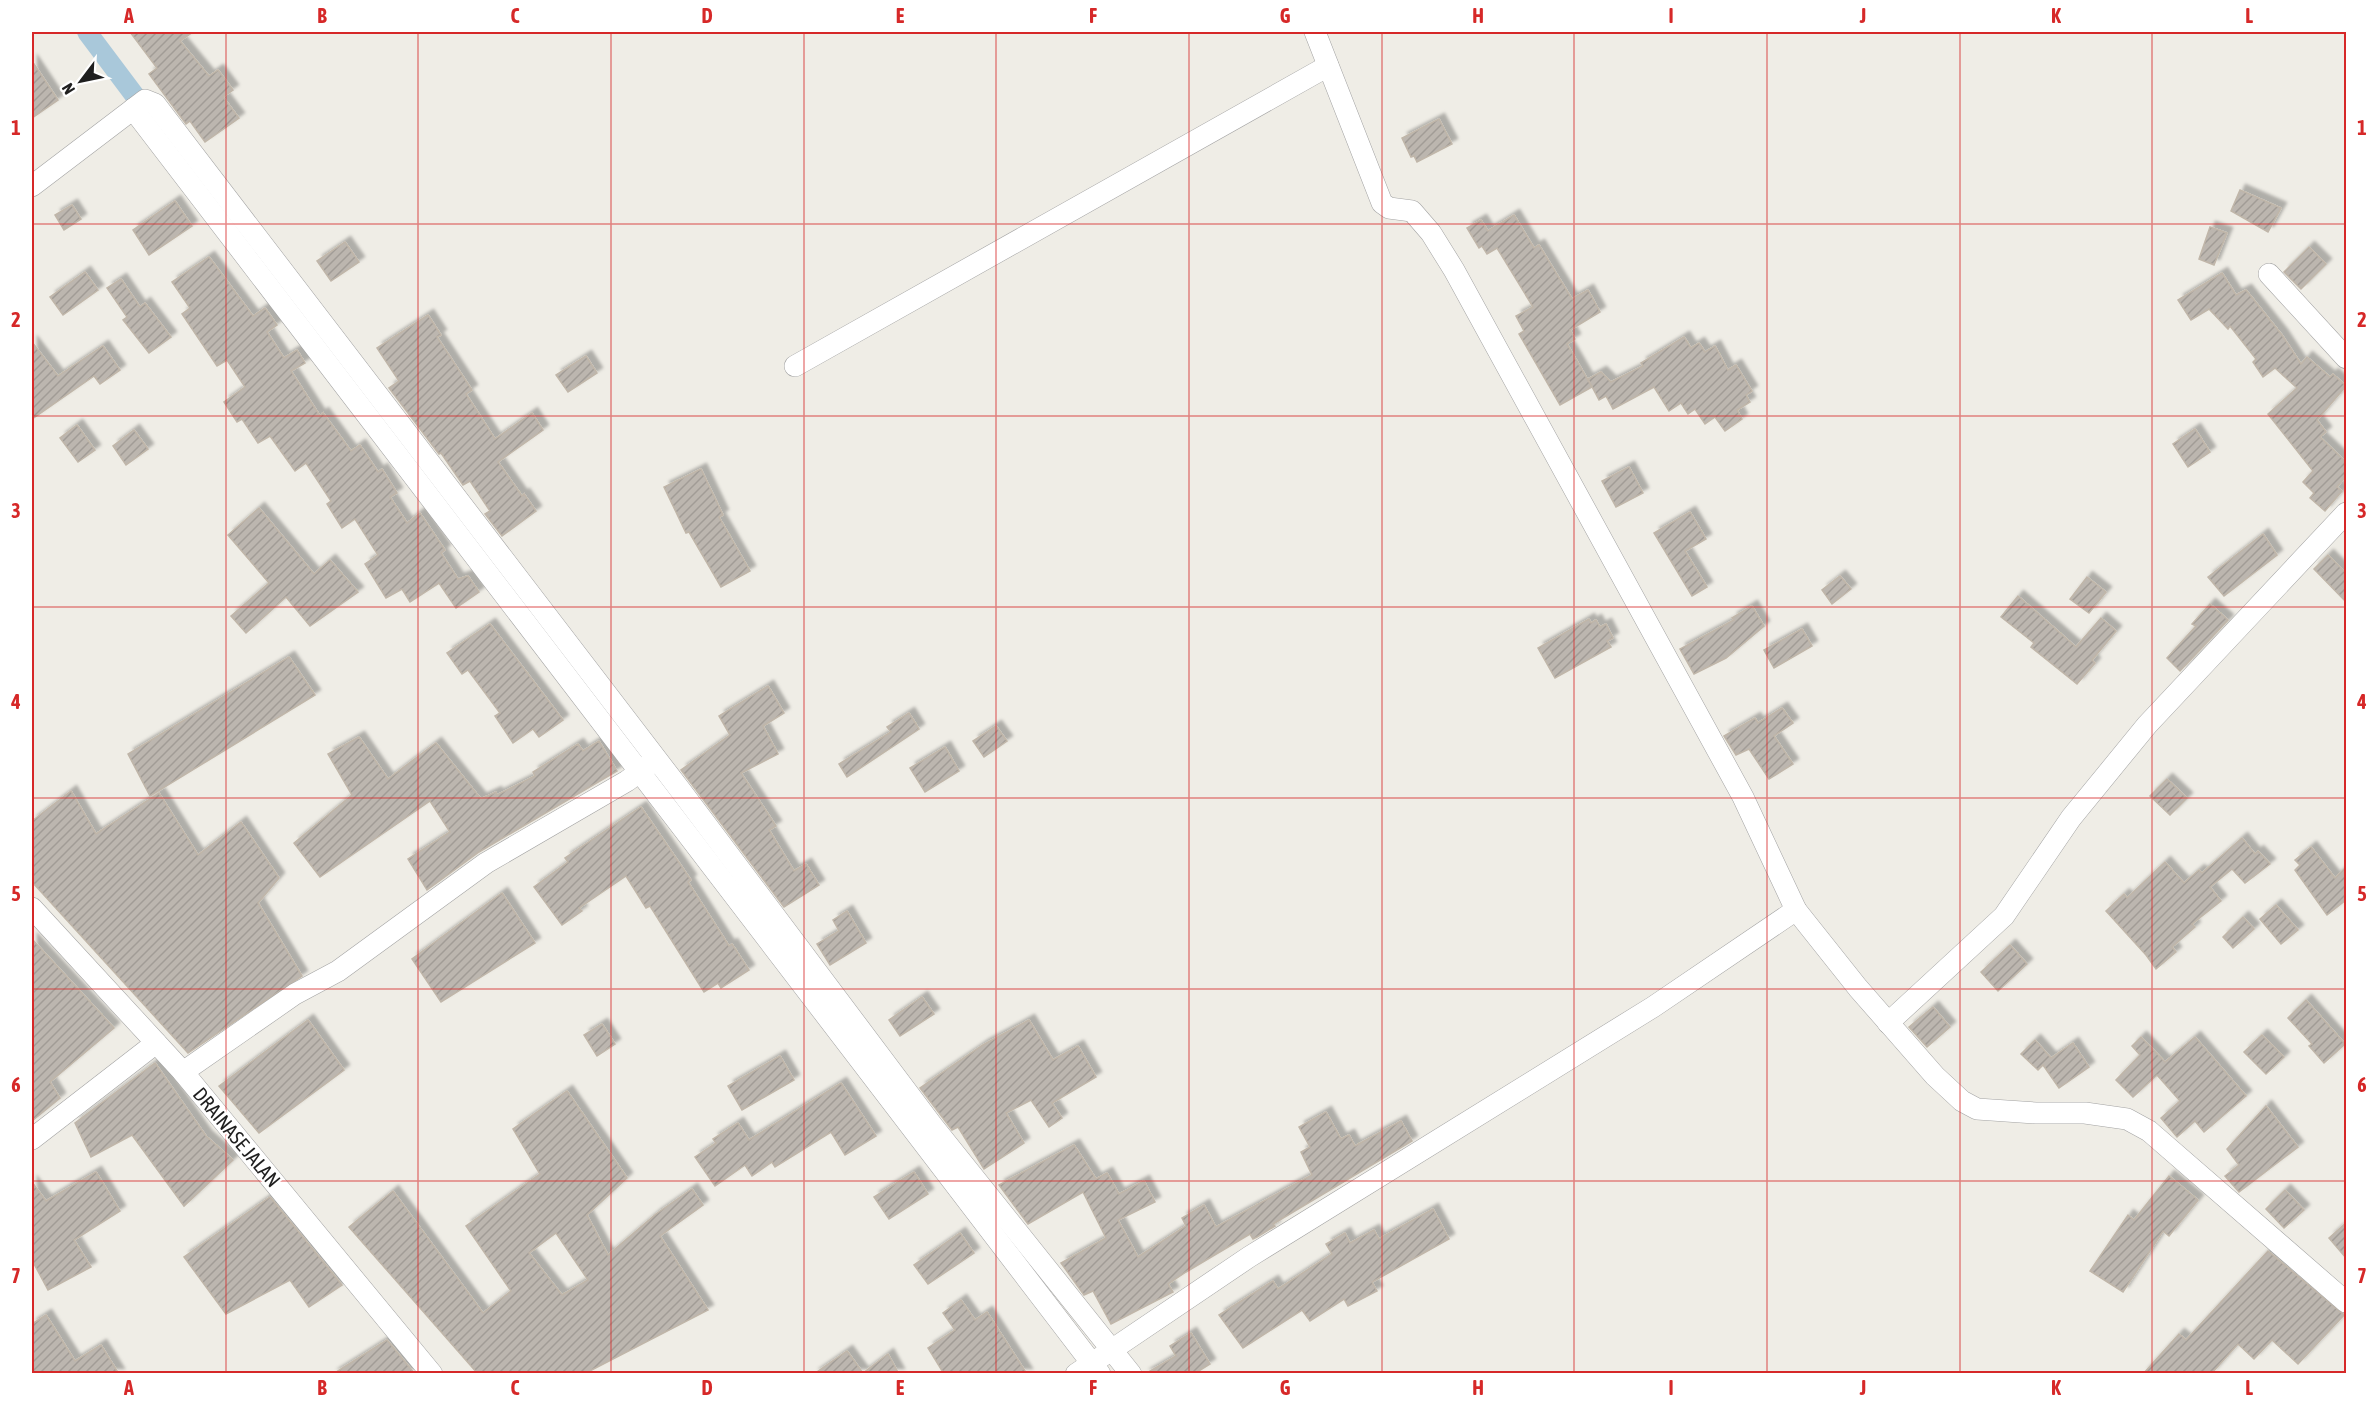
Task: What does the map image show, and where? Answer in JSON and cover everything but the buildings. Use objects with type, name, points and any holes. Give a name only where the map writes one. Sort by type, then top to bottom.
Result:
[{"type":"street","points":[[1315,32],[1382,202],[1389,208],[1412,211],[1431,233],[1454,270],[1743,797],[1796,910],[1888,1023],[1935,1076],[1962,1101],[1977,1109],[2036,1113],[2085,1113],[2127,1119],[2149,1131],[2346,1302]]},
{"type":"street","points":[[795,366],[1328,66]]},
{"type":"street","points":[[32,186],[139,105],[154,104],[649,765],[1090,1370],[1112,1350],[1249,1257],[1653,1007],[1796,910]]},
{"type":"street","points":[[2269,274],[2346,358]]},
{"type":"street","points":[[1888,1023],[2004,916],[2072,818],[2146,725],[2346,513]]},
{"type":"street","points":[[183,1072],[295,994],[339,971],[486,862],[649,765]]},
{"type":"street","points":[[649,765],[1131,1374]]},
{"type":"street","name":"DRAINASE JALAN","points":[[32,908],[183,1072],[432,1374]]},
{"type":"street","points":[[32,1139],[156,1043]]},
{"type":"waterway","points":[[87,32],[150,116]]}]
